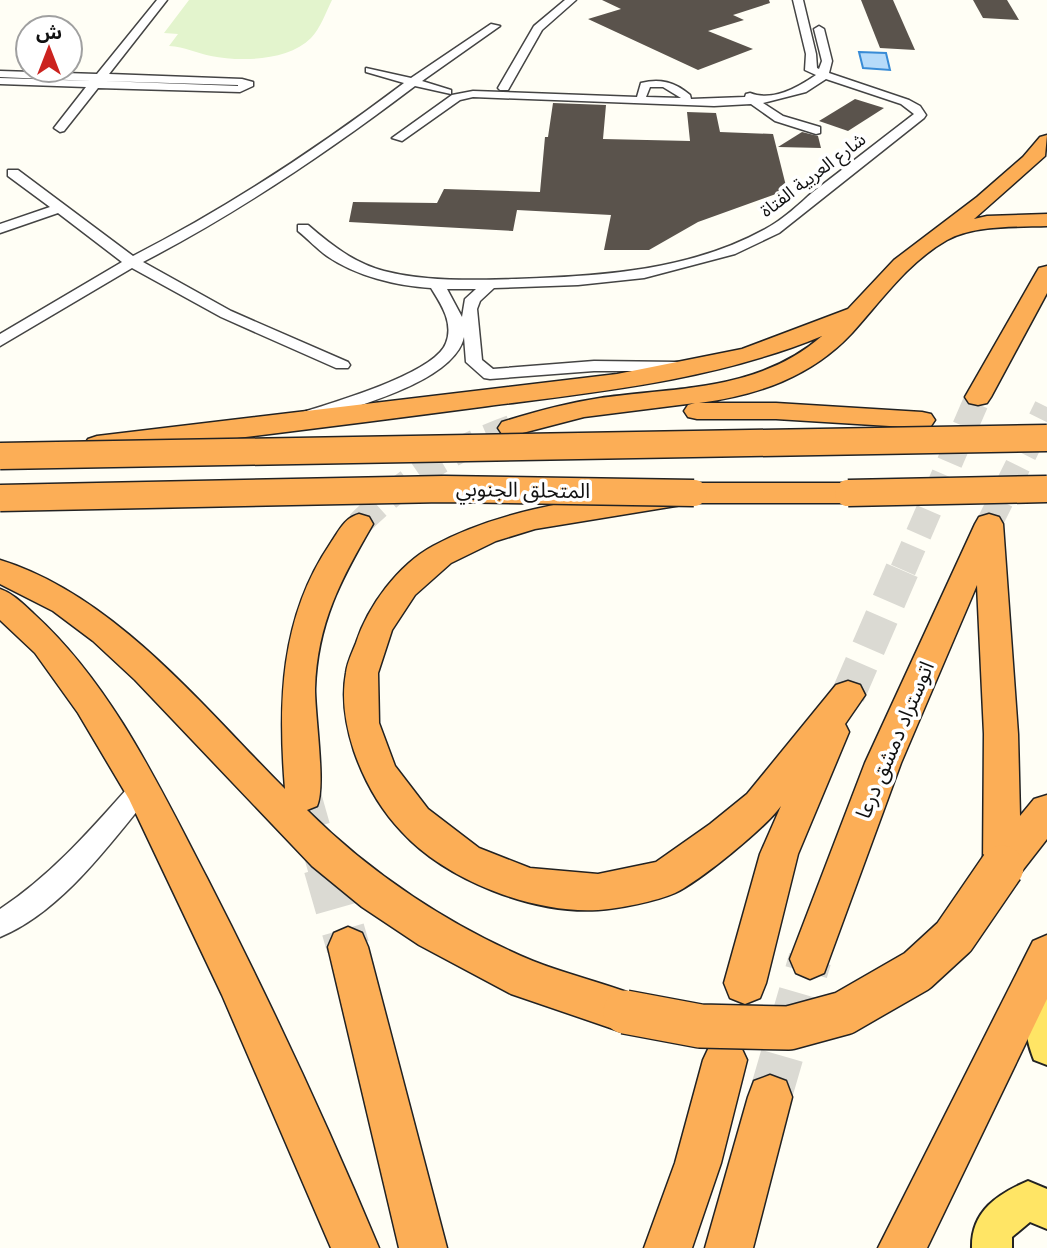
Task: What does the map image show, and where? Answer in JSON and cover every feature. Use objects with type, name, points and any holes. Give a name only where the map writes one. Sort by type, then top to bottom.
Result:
[{"type":"highway","points":[[511,428],[575,411],[715,394],[762,382],[792,369],[835,337],[902,265],[1003,186],[1040,152],[1047,141]]},
{"type":"highway","points":[[933,243],[958,228],[987,222],[1047,220]]},
{"type":"highway","points":[[978,397],[1047,273]]},
{"type":"highway","points":[[0,455],[280,426],[572,387],[696,367],[797,339],[855,314]]},
{"type":"highway","points":[[575,411],[776,411],[1047,427]]},
{"type":"highway","name":"المتحلق الجنوبي","points":[[0,455],[1047,438]]},
{"type":"highway","name":"المتحلق الجنوبي","points":[[0,498],[444,489],[848,493],[1047,489]]},
{"type":"highway","points":[[694,493],[561,514],[486,533],[442,555],[404,587],[377,627],[362,673],[362,723],[380,774],[415,821],[466,860],[530,886],[598,892],[664,880],[760,806],[848,695],[779,854],[745,983]]},
{"type":"highway","points":[[304,795],[298,711],[304,635],[326,575],[359,524]]},
{"type":"highway","name":"اتوستراد دمشق درعا","points":[[810,959],[883,763],[989,524],[1001,734],[1002,867]]},
{"type":"highway","points":[[0,571],[64,603],[104,632],[147,671],[326,855],[376,894],[433,932],[526,979],[625,1012],[700,1026],[789,1028],[844,1013],[917,971],[954,937],[1002,867],[1047,811]]},
{"type":"highway","points":[[0,601],[53,654],[90,703],[142,788],[237,981],[355,1248]]},
{"type":"highway","points":[[348,947],[423,1248]]},
{"type":"highway","points":[[902,1248],[1042,964]]},
{"type":"highway","points":[[668,1248],[698,1163],[725,1060]]},
{"type":"highway","points":[[729,1248],[770,1097]]},
{"type":"main road","points":[[1042,964],[1047,1047]]},
{"type":"main road","points":[[992,1248],[991,1239],[1002,1215],[1028,1201],[1047,1209]]},
{"type":"street","points":[[60,128],[162,0]]},
{"type":"street","points":[[504,88],[538,28],[571,0]]},
{"type":"street","points":[[398,138],[463,95],[483,93],[752,99],[793,84],[810,68],[811,54],[798,0]]},
{"type":"street","points":[[370,70],[444,94],[465,87],[752,99],[789,95],[815,83],[823,76],[826,56],[817,22]]},
{"type":"street","points":[[0,341],[132,262],[204,225],[335,141],[413,82],[495,26]]},
{"type":"street","name":"شارع العربية الفتاة","points":[[303,228],[332,253],[350,263],[379,274],[437,285],[578,281],[644,274],[730,251],[775,230],[919,119],[919,112],[911,105],[823,76],[810,68]]},
{"type":"street","points":[[0,74],[98,81],[240,89],[249,84],[242,82],[98,81],[0,81]]},
{"type":"street","points":[[752,99],[777,118],[816,130]]},
{"type":"street","points":[[13,173],[132,262],[226,314],[342,365]]},
{"type":"street","points":[[0,229],[61,208]]},
{"type":"street","points":[[437,285],[462,324],[474,362],[490,374],[594,366],[696,367]]},
{"type":"street","points":[[280,426],[387,388],[428,370],[446,358],[453,348],[470,304],[489,285]]},
{"type":"street","points":[[0,924],[40,897],[84,856],[142,788]]},
{"type":"green space","points":[[189,0],[332,0],[317,30],[301,46],[264,58],[236,59],[169,46],[178,34],[164,33]]},
{"type":"water","points":[[859,52],[886,53],[890,70],[863,68]]},
{"type":"building","points":[[602,0],[769,0],[770,3],[733,15],[744,20],[708,31],[753,49],[698,70],[588,19],[621,9]]},
{"type":"building","points":[[861,0],[893,0],[915,50],[880,48]]},
{"type":"building","points":[[973,0],[1007,0],[1019,20],[983,18]]},
{"type":"building","points":[[855,99],[884,108],[848,131],[819,121]]},
{"type":"building","points":[[553,103],[606,105],[603,139],[690,141],[687,112],[716,113],[720,132],[773,134],[787,190],[698,222],[649,250],[604,250],[611,215],[517,210],[513,231],[349,222],[353,202],[437,203],[444,189],[540,192],[545,137],[548,137]]},
{"type":"building","points":[[802,132],[818,136],[821,148],[778,147]]},
{"type":"tunnel","points":[[903,570],[978,397]]},
{"type":"tunnel","points":[[989,524],[1047,407]]},
{"type":"tunnel","points":[[359,524],[393,493],[429,467],[489,436],[511,428]]},
{"type":"tunnel","points":[[848,695],[903,568]]},
{"type":"tunnel","points":[[304,795],[325,869]]},
{"type":"tunnel","points":[[325,867],[348,947]]},
{"type":"tunnel","points":[[770,1097],[810,959]]}]
